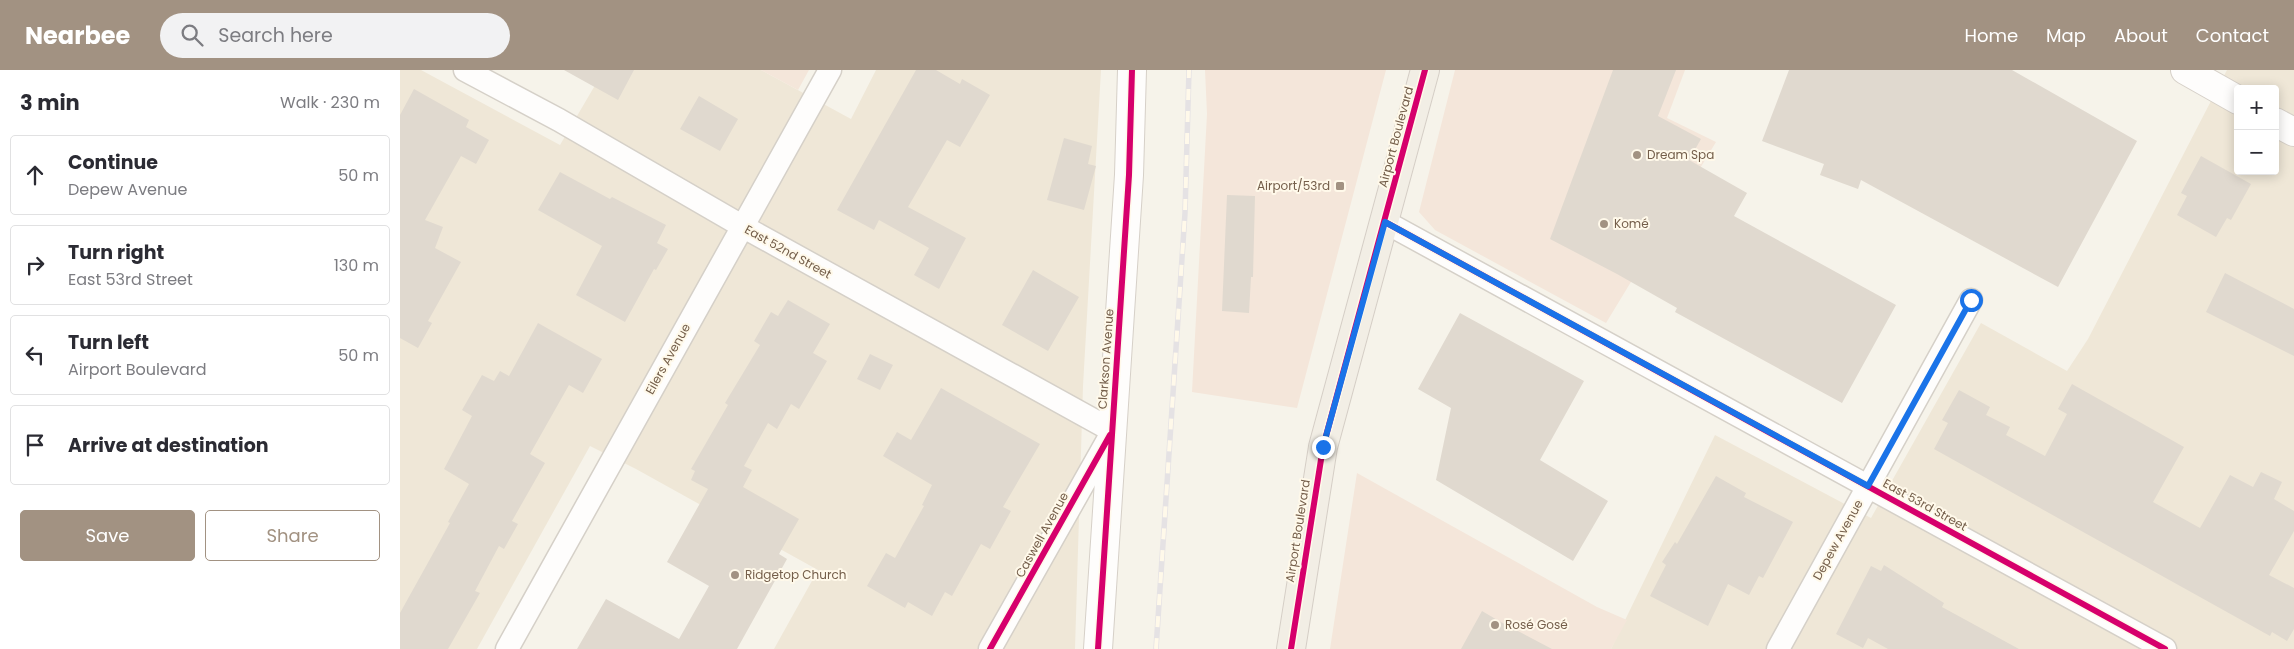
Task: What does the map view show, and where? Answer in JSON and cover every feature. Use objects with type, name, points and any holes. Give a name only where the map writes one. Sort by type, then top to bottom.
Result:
[{"type":"main road","name":"Airport Boulevard","points":[[1291,649],[1323,447],[1425,70]]},
{"type":"street","name":"East 52nd Street","points":[[466,70],[559,120],[742,226],[1113,431]]},
{"type":"street","name":"Eilers Avenue","points":[[507,649],[830,70]]},
{"type":"street","name":"Clarkson Avenue","points":[[1098,649],[1130,175],[1132,70]]},
{"type":"street","points":[[2190,71],[2234,98]]},
{"type":"street","points":[[2279,124],[2294,132]]},
{"type":"street","name":"East 53rd Street","points":[[1385,222],[2165,649]]},
{"type":"street","name":"Depew Avenue","points":[[1778,649],[1971,300]]},
{"type":"street","name":"Caswell Avenue","points":[[990,649],[1113,431]]},
{"type":"shaded area","points":[[400,70],[421,70],[560,145],[604,70],[761,70],[851,119],[876,70],[1101,70],[1083,386],[1075,649],[774,649],[818,570],[636,469],[590,446],[477,649],[400,649]]},
{"type":"shaded area","points":[[761,70],[809,70],[798,90]]},
{"type":"shaded area","points":[[1205,70],[1386,70],[1297,408],[1192,392],[1207,114]]},
{"type":"shaded area","points":[[1455,70],[1685,70],[1667,118],[1716,142],[1606,323],[1435,230],[1419,212]]},
{"type":"shaded area","points":[[2227,70],[2294,70],[2294,649],[1611,649],[1715,435],[1871,518],[1981,323],[2067,371],[2088,339]]},
{"type":"shaded area","points":[[1357,473],[1597,607],[1627,620],[1611,649],[1330,649]]},
{"type":"building","points":[[564,70],[634,70],[618,100]]},
{"type":"building","points":[[916,70],[936,70],[960,84],[962,79],[990,95],[960,147],[947,140],[908,207],[966,238],[939,289],[914,275],[929,248],[879,220],[874,230],[837,210]]},
{"type":"building","points":[[1613,70],[1676,70],[1658,116],[1701,139],[1689,160],[1747,193],[1734,216],[1896,305],[1842,403],[1675,312],[1677,308],[1550,239]]},
{"type":"building","points":[[1789,70],[2012,70],[2137,141],[2058,287],[1861,180],[1858,189],[1820,175],[1824,164],[1762,141]]},
{"type":"building","points":[[414,89],[469,120],[466,127],[489,140],[476,164],[461,156],[425,220],[443,227],[435,248],[461,262],[428,321],[432,323],[418,348],[400,338],[400,115]]},
{"type":"building","points":[[699,96],[738,119],[720,151],[680,129]]},
{"type":"building","points":[[1064,138],[1092,146],[1088,164],[1096,166],[1084,210],[1047,200]]},
{"type":"building","points":[[2201,156],[2251,184],[2231,220],[2227,218],[2216,237],[2177,215],[2187,196],[2181,193]]},
{"type":"building","points":[[560,172],[610,199],[612,197],[666,225],[657,243],[668,249],[656,270],[654,269],[625,322],[576,295],[602,246],[538,210]]},
{"type":"building","points":[[1227,195],[1255,196],[1253,277],[1251,277],[1249,313],[1222,311]]},
{"type":"building","points":[[1033,270],[1079,297],[1048,351],[1002,325]]},
{"type":"building","points":[[2225,273],[2294,309],[2294,356],[2206,312]]},
{"type":"building","points":[[788,300],[830,324],[813,353],[827,361],[799,409],[791,404],[777,429],[768,423],[744,466],[752,470],[743,487],[799,519],[779,554],[787,559],[737,649],[577,649],[606,599],[679,639],[709,586],[667,562],[708,489],[691,480],[695,471],[691,469],[728,405],[725,403],[760,345],[754,341],[771,312],[778,316]]},
{"type":"building","points":[[1460,313],[1584,381],[1540,460],[1608,501],[1573,561],[1436,480],[1451,408],[1418,389]]},
{"type":"building","points":[[538,323],[602,359],[583,393],[569,385],[530,454],[545,463],[512,521],[518,524],[504,549],[499,546],[475,591],[480,593],[448,649],[400,649],[400,613],[450,523],[448,522],[469,484],[444,469],[472,416],[462,410],[482,375],[494,381],[500,371],[509,376]]},
{"type":"building","points":[[870,354],[893,365],[880,390],[857,379]]},
{"type":"building","points":[[2072,384],[2184,447],[2153,502],[2200,528],[2230,475],[2253,487],[2261,472],[2282,482],[2274,499],[2294,511],[2294,531],[2269,575],[2294,588],[2294,629],[2287,641],[2272,632],[2270,636],[1934,449],[1948,423],[1942,420],[1959,390],[1990,407],[1986,415],[2010,427],[2006,435],[2045,456],[2067,414],[2058,409]]},
{"type":"building","points":[[941,388],[1040,444],[1003,507],[1011,511],[990,549],[981,544],[952,596],[945,592],[932,616],[908,602],[905,608],[867,586],[886,553],[895,558],[924,506],[922,505],[932,485],[883,456],[897,432],[911,440]]},
{"type":"building","points":[[1716,476],[1746,493],[1744,497],[1793,522],[1763,578],[1759,576],[1749,595],[1728,584],[1708,626],[1650,596],[1666,565],[1662,562],[1675,542],[1677,544]]},
{"type":"building","points":[[1884,565],[1944,603],[1942,607],[2019,649],[1888,649],[1868,638],[1863,648],[1836,634],[1871,566],[1881,571]]},
{"type":"building","name":"Rosé Gosé","points":[[1482,611],[1499,621],[1552,649],[1461,649]]},
{"type":"railway","points":[[1156,649],[1185,213],[1189,70]]},
{"type":"cycle path","points":[[1098,649],[1129,175],[1132,70]]},
{"type":"cycle path","points":[[1291,649],[1323,447],[1425,70]]},
{"type":"cycle path","points":[[1385,222],[2165,649]]},
{"type":"cycle path","points":[[990,649],[1110,435]]},
{"type":"place","name":"Dream Spa","points":[[1637,155]]},
{"type":"place","name":"Airport/53rd","points":[[1340,186]]},
{"type":"place","name":"Komé","points":[[1604,224]]},
{"type":"place","name":"Ridgetop Church","points":[[735,575]]},
{"type":"place","name":"Rosé Gosé","points":[[1495,625]]},
{"type":"route","points":[[1323,447],[1385,222],[1868,486],[1971,300]]}]
